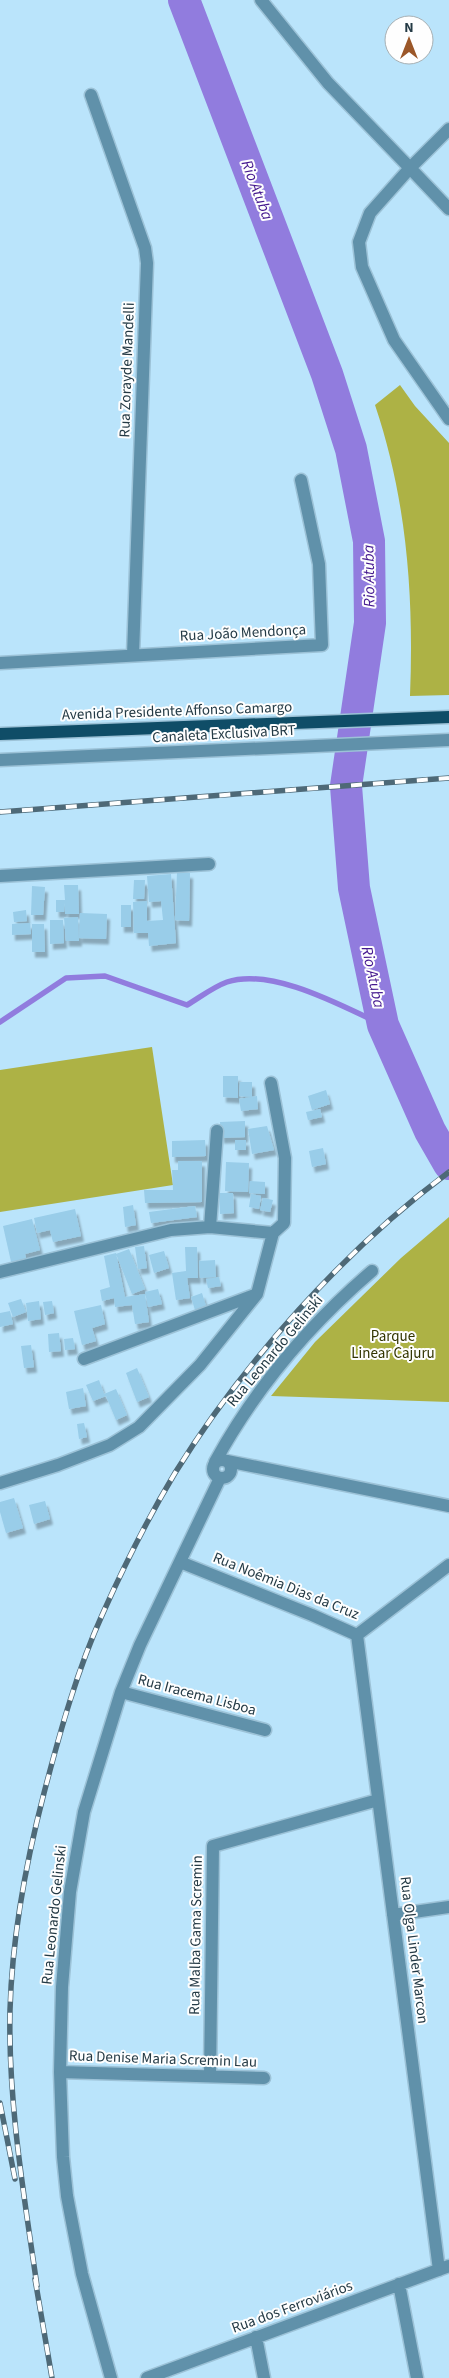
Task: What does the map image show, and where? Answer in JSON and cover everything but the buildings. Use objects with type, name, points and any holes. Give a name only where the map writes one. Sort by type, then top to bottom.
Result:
[{"type":"main road","name":"Avenida Presidente Affonso Camargo","points":[[0,734],[449,717]]},
{"type":"street","points":[[261,0],[328,83],[449,209]]},
{"type":"street","name":"Rua Zorayde Mandelli","points":[[91,95],[145,248],[147,263],[133,655]]},
{"type":"street","points":[[449,129],[410,168],[370,213],[359,242],[362,267],[394,340],[449,419]]},
{"type":"street","name":"Rua João Mendonça","points":[[0,663],[322,645],[318,564],[302,480]]},
{"type":"street","name":"Canaleta Exclusiva BRT","points":[[0,760],[449,740]]},
{"type":"street","points":[[0,876],[209,864]]},
{"type":"street","points":[[0,1483],[58,1465],[110,1445],[139,1427],[200,1365],[257,1294],[273,1233],[284,1223],[286,1158],[271,1083]]},
{"type":"street","points":[[210,1227],[217,1131]]},
{"type":"street","points":[[0,1272],[171,1230],[210,1227],[273,1233]]},
{"type":"street","name":"Rua Leonardo Gelinski","points":[[112,2378],[82,2274],[67,2196],[60,2119],[62,1987],[75,1858],[89,1794],[122,1692],[140,1645],[220,1478],[213,1473],[212,1467],[221,1462],[234,1428],[259,1391],[328,1311],[372,1271]]},
{"type":"street","points":[[84,1359],[257,1294]]},
{"type":"street","points":[[221,1462],[449,1506]]},
{"type":"street","name":"Rua Noêmia Dias da Cruz","points":[[180,1562],[357,1635],[449,1565]]},
{"type":"street","name":"Rua Olga Linder Marcon","points":[[357,1635],[393,1915],[444,2268]]},
{"type":"street","name":"Rua Iracema Lisboa","points":[[122,1692],[265,1730]]},
{"type":"street","name":"Rua Malba Gama Scremin","points":[[210,2076],[213,1846],[378,1800]]},
{"type":"street","points":[[393,1915],[449,1907]]},
{"type":"street","name":"Rua Denise Maria Scremin Lau","points":[[60,2072],[264,2078]]},
{"type":"street","name":"Rua dos Ferroviários","points":[[147,2378],[444,2268]]},
{"type":"street","points":[[399,2284],[417,2378]]},
{"type":"street","points":[[256,2337],[264,2378]]},
{"type":"green space","points":[[400,385],[415,406],[449,443],[449,695],[410,696],[411,622],[406,549],[395,477],[375,405]]},
{"type":"green space","points":[[152,1047],[173,1185],[0,1212],[0,1070]]},
{"type":"green space","name":"Parque Linear Cajuru","points":[[449,1217],[449,1402],[271,1396],[315,1342],[401,1258]]},
{"type":"waterway","name":"Rio Atuba","points":[[184,0],[327,374],[351,449],[369,541],[370,623],[346,786],[354,888],[383,1025],[430,1131],[449,1164]]},
{"type":"waterway","points":[[0,1022],[66,978],[105,976],[187,1005],[227,982],[245,979],[265,980],[285,984],[327,999],[383,1025]]},
{"type":"railway","points":[[0,812],[449,778]]},
{"type":"railway","points":[[37,2286],[14,2114],[10,2045],[11,1983],[17,1928],[31,1846],[56,1747],[85,1657],[119,1578],[155,1507],[175,1473],[232,1390],[298,1310],[335,1272],[372,1236],[449,1172]]},
{"type":"railway","points":[[0,2103],[15,2179]]},
{"type":"railway","points":[[35,2279],[52,2378]]}]
